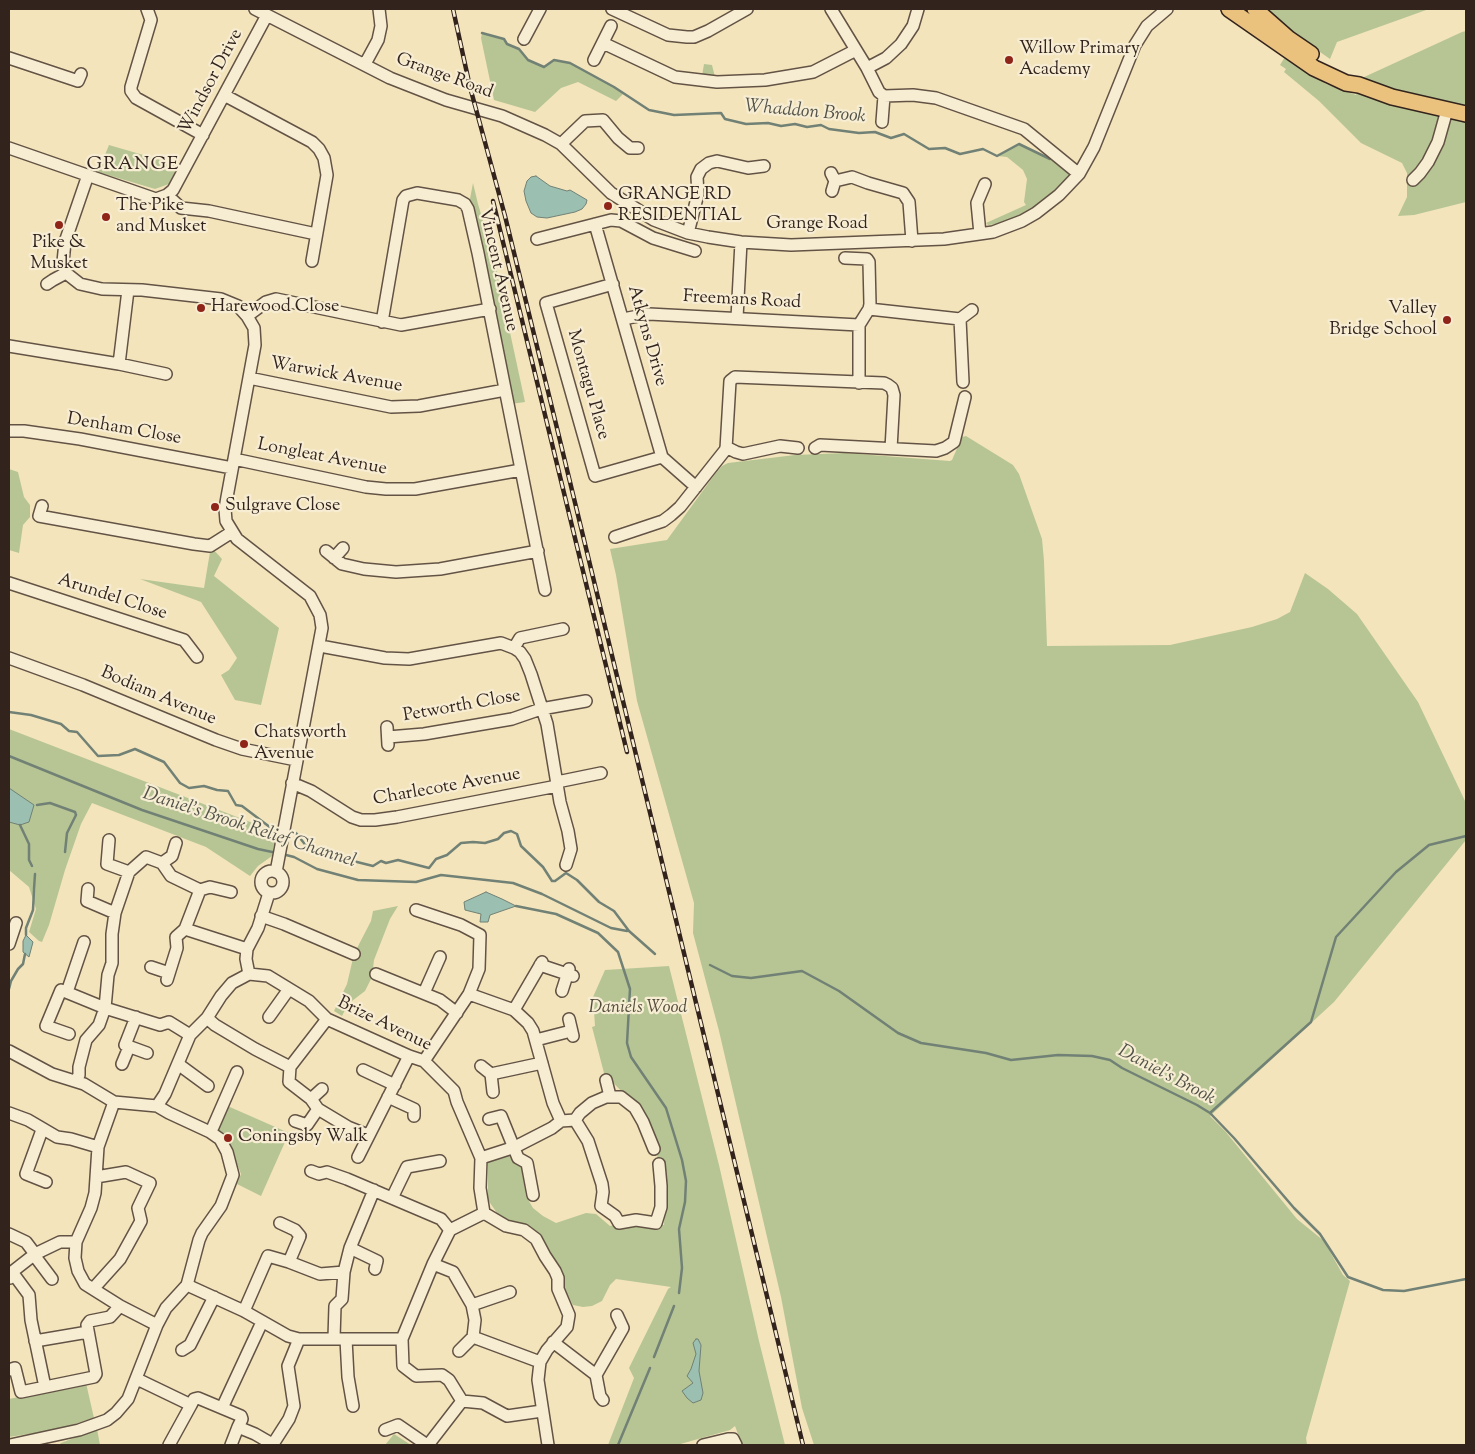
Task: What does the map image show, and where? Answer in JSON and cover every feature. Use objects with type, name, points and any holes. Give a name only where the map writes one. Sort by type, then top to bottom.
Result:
[{"type":"main road","points":[[1228,9],[1286,43]]},
{"type":"main road","points":[[1255,9],[1286,43],[1314,68],[1346,83],[1358,85],[1392,97],[1466,114]]},
{"type":"street","points":[[147,9],[151,20],[131,91],[136,98],[203,135]]},
{"type":"street","name":"Grange Road","points":[[255,9],[390,78],[446,100],[502,116],[530,127],[561,144],[611,193],[654,220],[688,233],[740,242],[791,245],[912,241],[980,234],[1004,228],[1036,213],[1059,195],[1079,174],[1094,147],[1135,45],[1154,13],[1167,9]]},
{"type":"street","points":[[365,64],[378,40],[381,26],[379,9]]},
{"type":"street","points":[[524,39],[540,9]]},
{"type":"street","points":[[612,9],[668,35],[687,38],[708,31],[747,9]]},
{"type":"street","points":[[831,9],[867,68],[879,92],[884,96],[913,95],[936,98],[1024,129],[1079,174]]},
{"type":"street","points":[[867,68],[886,58],[901,44],[912,26],[918,9]]},
{"type":"street","name":"Windsor Drive","points":[[167,195],[173,190],[267,15]]},
{"type":"street","points":[[594,60],[611,26]]},
{"type":"street","points":[[603,43],[675,77],[717,82],[765,80],[813,72],[856,50]]},
{"type":"street","points":[[9,58],[78,82],[81,74]]},
{"type":"street","points":[[224,95],[312,142],[319,148],[326,166],[327,175],[312,261]]},
{"type":"street","points":[[882,122],[884,96]]},
{"type":"street","points":[[1413,180],[1428,162],[1438,142],[1447,110]]},
{"type":"street","points":[[561,144],[585,121],[603,120],[618,138],[633,150]]},
{"type":"street","points":[[9,148],[156,199],[167,195],[182,208],[316,234]]},
{"type":"street","points":[[688,233],[698,194],[697,177],[701,169],[709,163],[717,161],[748,168],[764,166]]},
{"type":"street","points":[[88,175],[65,242],[63,262],[66,273],[80,284],[102,289],[142,290],[221,299],[238,306],[254,328],[255,336],[249,378],[225,509],[226,521],[237,539],[310,596],[322,622],[320,646],[296,760],[278,861],[272,871],[265,874],[261,880],[262,886],[269,893],[258,928],[247,949],[246,959],[249,974],[232,983],[207,1018],[190,1035],[165,1094],[157,1106]]},
{"type":"street","points":[[833,182],[852,176],[868,183],[903,193],[909,202],[912,241]]},
{"type":"street","points":[[980,234],[977,203],[986,191]]},
{"type":"street","name":"Vincent Avenue","points":[[382,322],[403,200],[406,196],[417,193],[458,200],[465,204],[468,209],[490,309],[545,590]]},
{"type":"street","points":[[537,239],[611,220],[621,221],[652,238],[695,251]]},
{"type":"street","name":"Atkyns Drive","points":[[595,224],[662,456]]},
{"type":"street","points":[[737,318],[740,242]]},
{"type":"street","points":[[845,258],[868,260],[869,309],[859,325],[859,383]]},
{"type":"street","points":[[47,284],[66,273]]},
{"type":"street","name":"Montagu Place","points":[[612,284],[546,303],[595,476],[662,456]]},
{"type":"street","points":[[119,364],[128,290]]},
{"type":"street","points":[[247,316],[266,302],[276,299],[401,325],[490,309]]},
{"type":"street","points":[[869,309],[960,318],[972,310]]},
{"type":"street","name":"Freemans Road","points":[[623,319],[649,314],[859,325]]},
{"type":"street","points":[[960,318],[962,382]]},
{"type":"street","points":[[9,346],[22,351],[119,364],[166,376],[169,362]]},
{"type":"street","points":[[615,536],[663,521],[680,507],[726,447],[730,381],[735,377],[884,383],[894,391],[892,449]]},
{"type":"street","name":"Warwick Avenue","points":[[249,378],[391,407],[420,406],[505,390]]},
{"type":"street","points":[[815,448],[820,445],[936,451],[945,448],[954,442],[965,397]]},
{"type":"street","name":"Denham Close","points":[[9,431],[24,431],[233,463]]},
{"type":"street","points":[[726,447],[743,454],[791,445]]},
{"type":"street","points":[[662,456],[696,486]]},
{"type":"street","name":"Longleat Avenue","points":[[233,463],[366,487],[415,489],[521,470]]},
{"type":"street","points":[[42,506],[39,516],[210,546],[232,532]]},
{"type":"street","points":[[343,548],[330,555],[342,564],[364,569],[396,572],[440,569],[538,551]]},
{"type":"street","name":"Arundel Close","points":[[9,584],[184,640],[196,657]]},
{"type":"street","points":[[514,648],[520,638],[563,629]]},
{"type":"street","points":[[320,646],[385,658],[409,659],[501,643],[514,648],[525,659],[547,724],[557,784],[568,831],[570,850],[566,865]]},
{"type":"street","name":"Bodiam Avenue","points":[[9,658],[83,685],[216,740],[242,749],[296,760]]},
{"type":"street","name":"Petworth Close","points":[[388,736],[424,734],[512,719],[541,709],[586,701]]},
{"type":"street","name":"Charlecote Avenue","points":[[292,783],[311,791],[352,818],[375,820],[557,784],[601,773]]},
{"type":"street","points":[[109,840],[107,864],[129,872]]},
{"type":"street","points":[[162,863],[172,856],[176,843]]},
{"type":"street","points":[[76,1081],[86,1040],[99,1025],[105,1008],[108,974],[112,963],[112,934],[115,913],[129,872],[146,856],[162,863],[171,876],[200,890],[210,887],[231,892]]},
{"type":"street","points":[[88,889],[86,904],[115,913]]},
{"type":"street","points":[[151,967],[170,972],[177,948],[176,938],[185,929],[200,890]]},
{"type":"street","points":[[416,910],[486,935],[479,969],[469,994],[424,1061]]},
{"type":"street","points":[[262,916],[354,954]]},
{"type":"street","points":[[9,944],[16,923]]},
{"type":"street","points":[[185,929],[247,949]]},
{"type":"street","points":[[67,992],[84,942]]},
{"type":"street","points":[[424,993],[440,957]]},
{"type":"street","points":[[514,1010],[541,964],[570,973],[562,991]]},
{"type":"street","name":"Brize Avenue","points":[[249,974],[268,976],[309,1001],[327,1019],[408,1056],[424,1061],[454,1091],[481,1158],[480,1188],[484,1213]]},
{"type":"street","points":[[376,974],[440,1000],[457,1012]]},
{"type":"street","points":[[269,1017],[289,989]]},
{"type":"street","points":[[69,1034],[46,1026],[60,990],[105,1008],[160,1026],[169,1022],[190,1035]]},
{"type":"street","points":[[469,994],[514,1010],[528,1023],[536,1040],[553,1103],[561,1120]]},
{"type":"street","points":[[136,1017],[124,1045],[147,1053]]},
{"type":"street","points":[[207,1018],[215,1025],[255,1049],[290,1067]]},
{"type":"street","points":[[327,1019],[290,1067],[289,1082],[311,1099],[318,1109],[348,1128],[368,1135]]},
{"type":"street","points":[[536,1040],[572,1034],[569,1019]]},
{"type":"street","points":[[122,1064],[129,1047]]},
{"type":"street","points":[[9,1051],[52,1074],[76,1081],[114,1102],[157,1106],[210,1132],[220,1139],[224,1145],[233,1175],[221,1206],[199,1240],[188,1285],[171,1302],[157,1325],[148,1344],[137,1380],[128,1400],[107,1420],[48,1442],[10,1445]]},
{"type":"street","points":[[358,1157],[408,1056]]},
{"type":"street","points":[[9,1059],[21,1058]]},
{"type":"street","points":[[491,1074],[542,1063]]},
{"type":"street","points":[[178,1064],[207,1082]]},
{"type":"street","points":[[481,1066],[491,1074],[493,1092]]},
{"type":"street","points":[[363,1070],[395,1085]]},
{"type":"street","points":[[210,1132],[236,1072]]},
{"type":"street","points":[[606,1080],[610,1096]]},
{"type":"street","points":[[311,1099],[322,1089]]},
{"type":"street","points":[[575,1120],[592,1103],[606,1096],[621,1097],[635,1108],[654,1148]]},
{"type":"street","points":[[388,1097],[414,1109],[414,1116]]},
{"type":"street","points":[[114,1102],[98,1147],[91,1208],[76,1242],[75,1258],[78,1271],[85,1284],[120,1306],[157,1325]]},
{"type":"street","points":[[295,1121],[307,1129],[318,1109]]},
{"type":"street","points":[[9,1113],[28,1120],[42,1130],[57,1137],[98,1147]]},
{"type":"street","points":[[489,1119],[501,1116],[518,1158],[527,1163],[533,1195]]},
{"type":"street","points":[[481,1158],[515,1147],[552,1128],[561,1120],[575,1120]]},
{"type":"street","points":[[575,1120],[588,1141],[602,1184],[601,1206],[615,1216],[619,1223],[636,1220],[656,1223],[661,1207],[658,1164]]},
{"type":"street","points":[[42,1130],[26,1174],[46,1182]]},
{"type":"street","points":[[392,1198],[407,1167],[440,1161]]},
{"type":"street","points":[[311,1171],[319,1174],[327,1172],[374,1190],[441,1219],[450,1230]]},
{"type":"street","points":[[93,1289],[120,1259],[141,1221],[138,1208],[150,1183],[126,1172],[96,1177]]},
{"type":"street","points":[[353,1406],[335,1306],[342,1299],[344,1272],[350,1248],[374,1190]]},
{"type":"street","points":[[462,1402],[449,1380],[442,1375],[416,1376],[403,1366],[402,1339],[433,1264],[450,1230],[484,1213],[506,1226],[524,1230],[536,1239],[544,1256],[555,1270],[558,1278],[558,1289],[566,1306],[569,1321],[567,1327],[553,1342],[540,1362],[538,1380],[548,1445]]},
{"type":"street","points":[[280,1223],[295,1230],[300,1236],[289,1262]]},
{"type":"street","points":[[9,1234],[26,1242],[52,1279]]},
{"type":"street","points":[[45,1387],[30,1320],[29,1295],[10,1276],[35,1254],[60,1242],[76,1242]]},
{"type":"street","points":[[350,1248],[378,1261],[375,1269]]},
{"type":"street","points":[[244,1311],[268,1256],[320,1274],[344,1272]]},
{"type":"street","points":[[433,1264],[453,1272],[472,1306],[475,1320],[473,1337],[459,1351]]},
{"type":"street","points":[[188,1285],[244,1311],[288,1336],[299,1339],[402,1339]]},
{"type":"street","points":[[472,1306],[510,1292]]},
{"type":"street","points":[[182,1350],[190,1345],[214,1297]]},
{"type":"street","points":[[9,1370],[16,1368],[21,1392],[94,1377],[96,1374],[87,1325],[90,1321],[110,1317],[120,1306]]},
{"type":"street","points":[[596,1375],[629,1329],[617,1315]]},
{"type":"street","points":[[222,1408],[262,1322]]},
{"type":"street","points":[[36,1341],[88,1332]]},
{"type":"street","points":[[473,1337],[540,1362]]},
{"type":"street","points":[[238,1427],[274,1445],[289,1420],[294,1406],[288,1366],[299,1339]]},
{"type":"street","points":[[553,1342],[596,1375],[600,1396],[603,1400]]},
{"type":"street","points":[[137,1380],[191,1405]]},
{"type":"street","points":[[169,1445],[194,1399],[198,1398],[241,1416],[242,1419],[230,1445]]},
{"type":"street","points":[[462,1402],[483,1403],[507,1416],[542,1411]]},
{"type":"street","points":[[385,1430],[398,1425],[428,1445],[462,1402]]},
{"type":"street","points":[[702,1445],[728,1439],[733,1439],[736,1445]]},
{"type":"green space","points":[[1264,9],[1429,9],[1337,42],[1330,59],[1280,24]]},
{"type":"green space","points":[[1466,31],[1466,202],[1414,215],[1398,216],[1407,197],[1407,173],[1402,163],[1361,143],[1319,101],[1284,72],[1286,69],[1280,65],[1285,57],[1326,84],[1356,95],[1362,78]]},
{"type":"green space","points":[[482,33],[504,39],[507,44],[519,49],[528,60],[543,67],[554,60],[570,63],[623,94],[616,101],[578,82],[561,88],[535,112],[494,100],[481,38]]},
{"type":"green space","points":[[704,64],[712,65],[715,77],[702,76]]},
{"type":"green space","points":[[1019,144],[1079,174],[1028,212],[998,224],[988,225],[986,223],[1026,205],[1024,202],[1027,179],[1023,170],[1007,157],[997,156]]},
{"type":"green space","points":[[109,145],[178,166],[169,184],[155,189],[98,172]]},
{"type":"green space","points":[[473,183],[494,258],[525,402],[511,404],[469,204]]},
{"type":"green space","points":[[966,436],[1013,465],[1019,474],[1042,539],[1047,646],[1170,645],[1252,627],[1277,619],[1290,612],[1305,573],[1328,589],[1357,614],[1418,702],[1466,803],[1466,840],[1334,1002],[1210,1116],[1225,1131],[1297,1219],[1324,1241],[1343,1275],[1350,1281],[1306,1438],[1307,1445],[814,1445],[802,1408],[781,1297],[719,1031],[693,933],[694,903],[637,701],[610,549],[667,540],[715,474],[722,466],[728,463],[795,455],[845,453],[950,461],[962,437]]},
{"type":"green space","points":[[9,469],[18,472],[24,497],[30,505],[30,517],[23,525],[19,553],[9,550]]},
{"type":"green space","points":[[213,549],[222,559],[214,576],[279,628],[261,705],[235,700],[221,675],[229,670],[237,658],[201,602],[140,579],[204,588],[210,552]]},
{"type":"green space","points":[[9,729],[276,832],[272,856],[258,866],[250,876],[206,847],[92,803],[81,824],[49,925],[42,942],[39,941],[29,932],[36,909],[29,887],[9,870]]},
{"type":"green space","points":[[398,906],[390,919],[374,960],[372,977],[365,991],[348,1004],[342,1016],[334,1011],[347,984],[354,954],[371,921],[373,911]]},
{"type":"green space","name":"Daniels Wood","points":[[669,966],[719,1165],[785,1445],[742,1445],[735,1426],[730,1430],[677,1445],[608,1445],[634,1378],[629,1368],[668,1289],[671,1287],[616,1279],[610,1285],[602,1301],[592,1306],[573,1305],[565,1290],[564,1276],[560,1266],[536,1231],[524,1224],[503,1219],[488,1200],[488,1161],[509,1155],[512,1161],[521,1167],[526,1196],[533,1208],[556,1223],[586,1213],[596,1214],[610,1226],[636,1220],[664,1225],[665,1200],[657,1155],[644,1115],[604,1073],[592,1027],[595,1026],[593,997],[605,970]]},
{"type":"green space","points":[[223,1104],[289,1133],[261,1196],[237,1184],[241,1174],[225,1134],[213,1127]]},
{"type":"green space","points":[[86,1383],[94,1418],[55,1430],[9,1437],[9,1399]]},
{"type":"green space","points":[[97,1429],[100,1445],[59,1445],[61,1443]]},
{"type":"green space","points":[[394,1434],[411,1445],[385,1445]]},
{"type":"shaded area","points":[[536,176],[550,186],[567,191],[570,190],[587,200],[586,204],[582,209],[575,212],[547,218],[537,217],[531,213],[524,191],[527,181],[531,177]]},
{"type":"shaded area","points":[[9,788],[34,805],[29,822],[20,825],[9,822]]},
{"type":"shaded area","points":[[486,892],[516,906],[490,915],[488,922],[480,922],[481,914],[465,910],[464,902]]},
{"type":"shaded area","points":[[26,935],[33,942],[29,957],[23,952],[23,941]]},
{"type":"shaded area","points":[[698,1339],[701,1345],[699,1371],[703,1393],[701,1400],[693,1403],[682,1391],[693,1383],[687,1376],[696,1354],[693,1343]]},
{"type":"waterway","name":"Whaddon Brook","points":[[482,33],[504,39],[507,44],[519,49],[528,60],[544,67],[554,60],[570,63],[614,87],[649,110],[674,115],[721,113],[725,119],[746,124],[768,123],[781,126],[795,124],[807,127],[821,125],[829,129],[859,133],[875,132],[891,138],[904,134],[929,149],[945,148],[960,154],[983,149],[997,156],[1019,144],[1050,159]]},
{"type":"waterway","name":"Daniel's Brook","points":[[9,712],[31,715],[61,724],[69,731],[77,732],[98,756],[119,755],[135,749],[164,762],[180,783],[189,788],[204,786],[228,791],[236,805],[242,806],[271,828],[280,830]]},
{"type":"waterway","name":"Daniel's Brook Relief Channel","points":[[9,756],[142,810],[258,849],[277,853]]},
{"type":"waterway","points":[[37,805],[50,803],[75,812],[76,815],[67,833],[65,852]]},
{"type":"waterway","points":[[20,825],[29,844],[29,860],[32,866]]},
{"type":"waterway","name":"Daniel's Brook","points":[[288,831],[296,833],[311,852],[322,855],[335,852],[345,859],[373,866],[381,861],[386,863],[398,860],[429,868],[436,859],[447,855],[461,843],[485,843],[498,839],[504,833],[511,831],[517,834],[521,846],[543,867],[552,881],[566,873],[577,880],[599,902],[614,911],[629,931],[655,954]]},
{"type":"waterway","points":[[1210,1113],[1311,1022],[1336,937],[1396,872],[1429,845],[1466,836]]},
{"type":"waterway","name":"Daniel's Brook Relief Channel","points":[[282,854],[294,857],[317,869],[358,880],[416,882],[441,875],[513,883],[542,894],[611,928],[627,931]]},
{"type":"waterway","points":[[34,889],[35,874]]},
{"type":"waterway","points":[[26,935],[26,928],[33,910],[34,890]]},
{"type":"waterway","points":[[516,906],[556,914],[598,933],[618,952],[630,989],[627,1043],[631,1057],[666,1108],[682,1160],[686,1181],[685,1202],[679,1229],[682,1268],[679,1293]]},
{"type":"waterway","points":[[9,989],[11,981],[23,964],[25,954]]},
{"type":"waterway","name":"Daniel's Brook","points":[[710,965],[732,976],[751,978],[802,971],[839,991],[898,1033],[921,1043],[986,1053],[1011,1060],[1058,1055],[1092,1056],[1110,1060],[1210,1113],[1294,1208],[1320,1234],[1348,1277],[1383,1290],[1404,1291],[1466,1279]]},
{"type":"waterway","points":[[654,1357],[674,1306]]},
{"type":"waterway","points":[[618,1445],[650,1368]]},
{"type":"railway","points":[[453,9],[470,87],[505,216],[803,1445]]},
{"type":"railway","points":[[493,201],[627,752]]},
{"type":"place","name":"Willow Primary Academy","points":[[1009,60]]},
{"type":"place","name":"GRANGE RD RESIDENTIAL","points":[[608,206]]},
{"type":"place","name":"The Pike and Musket","points":[[106,217]]},
{"type":"place","name":"Pike & Musket","points":[[59,225]]},
{"type":"place","name":"Harewood Close","points":[[201,308]]},
{"type":"place","name":"Valley Bridge School","points":[[1447,320]]},
{"type":"place","name":"Sulgrave Close","points":[[215,507]]},
{"type":"place","name":"Chatsworth Avenue","points":[[244,744]]},
{"type":"place","name":"Coningsby Walk","points":[[228,1138]]},
{"type":"district","name":"GRANGE","points":[[133,166]]}]
